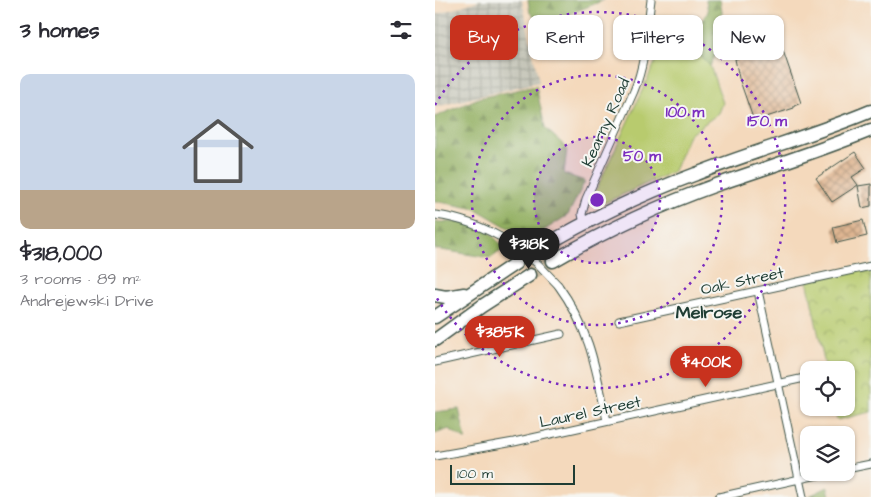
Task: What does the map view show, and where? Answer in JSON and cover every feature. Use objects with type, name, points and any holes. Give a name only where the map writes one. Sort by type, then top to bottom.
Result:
[{"type":"highway","points":[[539,249],[584,224],[697,173],[871,111]]},
{"type":"highway","points":[[553,261],[601,235],[682,198],[871,130]]},
{"type":"highway","points":[[435,317],[516,263]]},
{"type":"highway","points":[[437,339],[482,306],[530,275]]},
{"type":"highway","points":[[435,295],[446,297],[474,291]]},
{"type":"street","name":"Kearny Road","points":[[584,224],[582,214],[586,200],[640,75],[651,0]]},
{"type":"street","points":[[435,215],[481,227],[511,243],[532,258],[558,285],[574,309],[586,335],[597,370],[607,421]]},
{"type":"street","name":"Oak Street","points":[[619,321],[871,266]]},
{"type":"street","points":[[758,290],[803,497]]},
{"type":"street","points":[[435,362],[561,334]]},
{"type":"street","name":"Laurel Street","points":[[435,456],[514,442],[800,379]]},
{"type":"street","points":[[855,467],[871,464]]},
{"type":"street","points":[[719,497],[799,480]]},
{"type":"shaded area","points":[[480,0],[522,0],[528,29],[528,60],[534,60],[539,82],[435,107],[435,15]]},
{"type":"green space","points":[[528,0],[604,0],[567,15],[532,15],[530,13]]},
{"type":"green space","points":[[706,0],[720,0],[722,15],[713,15],[713,59],[710,66],[703,58],[703,19],[708,12]]},
{"type":"green space","points":[[703,59],[710,66],[723,103],[719,113],[689,135],[674,171],[600,205],[590,203],[656,60]]},
{"type":"green space","points":[[536,86],[545,128],[567,148],[564,174],[585,181],[568,215],[529,240],[476,209],[435,201],[435,117],[479,98]]},
{"type":"green space","points":[[435,222],[479,222],[505,248],[491,258],[435,249]]},
{"type":"green space","points":[[871,266],[871,412],[855,416],[855,361],[824,361],[807,280]]},
{"type":"green space","points":[[459,409],[466,440],[449,429],[435,434],[435,412]]},
{"type":"green space","points":[[836,416],[854,416],[837,420]]},
{"type":"green space","points":[[828,487],[830,497],[809,497],[809,496]]},
{"type":"building","points":[[784,53],[801,103],[794,106],[794,108],[754,121],[739,78],[735,60],[784,60]]},
{"type":"building","points":[[855,152],[866,168],[852,177],[858,185],[832,202],[816,178]]},
{"type":"building","points":[[871,184],[871,206],[862,208],[858,186]]},
{"type":"building","points":[[863,220],[867,236],[837,243],[833,227]]},
{"type":"tunnel","points":[[516,263],[539,249]]},
{"type":"tunnel","points":[[530,275],[553,261]]},
{"type":"district","name":"Melrose","points":[[709,312]]}]
